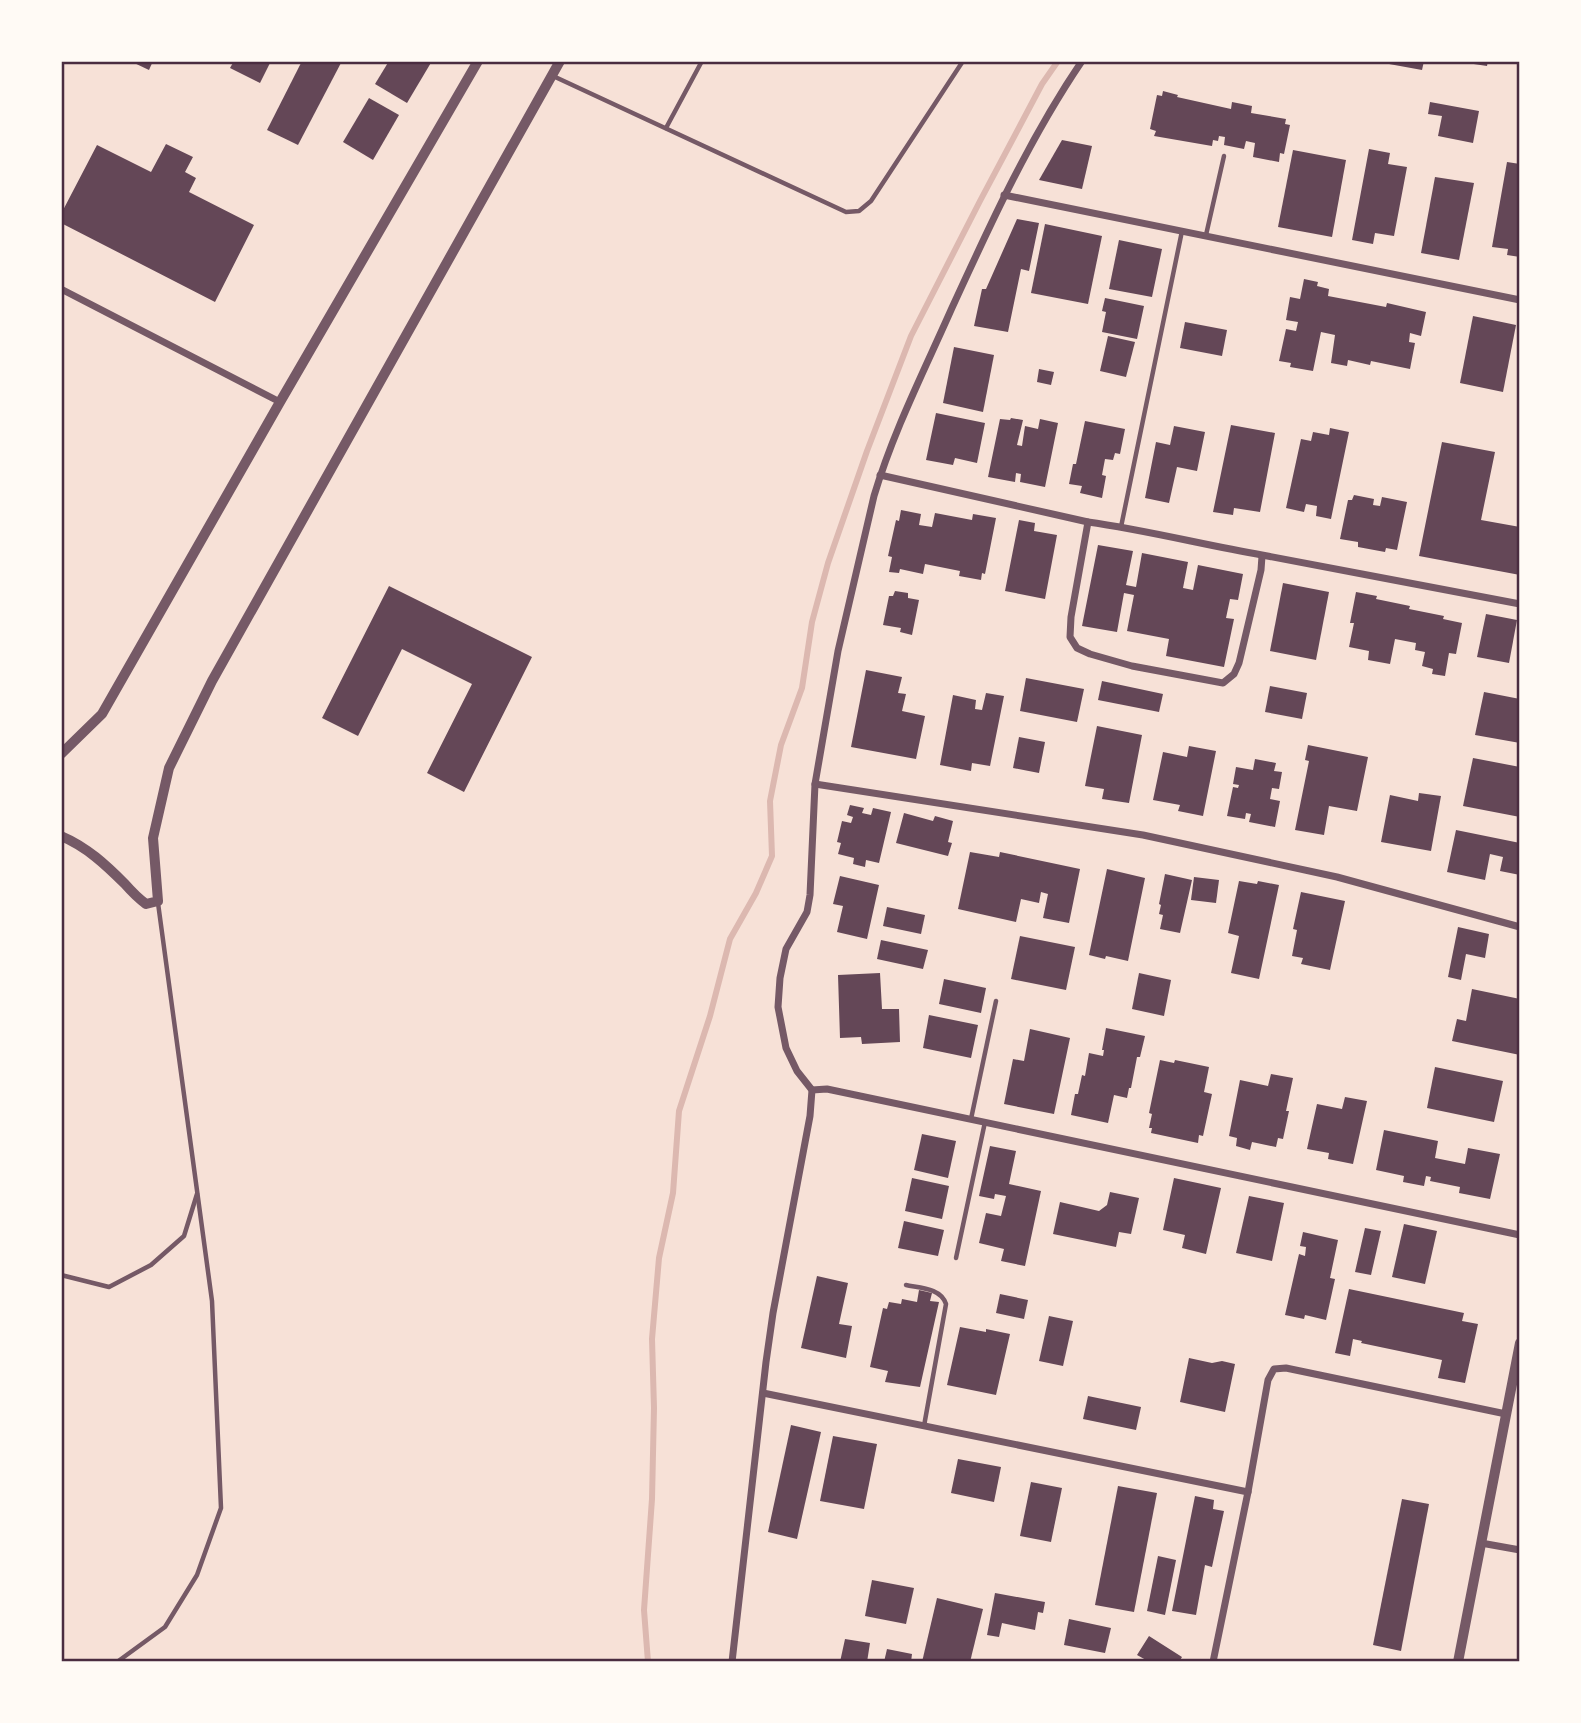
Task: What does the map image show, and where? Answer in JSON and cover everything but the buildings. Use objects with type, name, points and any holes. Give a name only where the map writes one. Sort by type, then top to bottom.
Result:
[{"type":"street","points":[[61,754],[102,714],[478,61]]},
{"type":"street","points":[[61,836],[79,843],[92,853],[137,898],[146,904],[158,901],[153,838],[169,768],[212,681],[560,61]]},
{"type":"street","points":[[732,1662],[765,1362],[810,1116],[812,1090],[797,1070],[786,1048],[778,1007],[780,978],[786,949],[807,912],[815,784],[838,650],[880,475],[904,414],[1004,195],[1082,61]]},
{"type":"street","points":[[1004,195],[1520,300]]},
{"type":"street","points":[[61,289],[280,402]]},
{"type":"street","points":[[880,475],[1088,522],[1520,604]]},
{"type":"street","points":[[1088,522],[1071,617],[1070,637],[1077,648],[1132,666],[1193,678],[1223,683],[1234,674],[1261,570],[1262,555]]},
{"type":"street","points":[[815,784],[1143,835],[1337,877],[1520,927]]},
{"type":"street","points":[[812,1090],[827,1089],[1520,1235]]},
{"type":"street","points":[[1458,1662],[1520,1343]]},
{"type":"street","points":[[1213,1662],[1268,1380],[1274,1369],[1286,1368],[1506,1415]]},
{"type":"street","points":[[763,1393],[1248,1492]]},
{"type":"street","points":[[1480,1543],[1520,1550]]},
{"type":"lane","points":[[666,128],[702,61]]},
{"type":"lane","points":[[552,75],[846,212],[859,211],[871,201],[963,61]]},
{"type":"lane","points":[[1206,235],[1224,156]]},
{"type":"lane","points":[[1121,527],[1182,231]]},
{"type":"lane","points":[[117,1662],[165,1627],[197,1575],[221,1508],[212,1301],[158,901]]},
{"type":"lane","points":[[971,1119],[996,1001]]},
{"type":"lane","points":[[957,1258],[985,1122]]},
{"type":"lane","points":[[61,1275],[109,1287],[151,1265],[184,1236],[198,1191]]},
{"type":"lane","points":[[906,1285],[937,1292],[943,1296],[946,1304],[923,1426]]},
{"type":"waterway","points":[[648,1662],[644,1610],[652,1499],[652,1339],[659,1258],[673,1193],[679,1111],[710,1016],[730,939],[756,893],[772,856],[770,801],[781,745],[802,688],[812,622],[828,563],[867,451],[911,336],[1042,84],[1058,61]]}]
